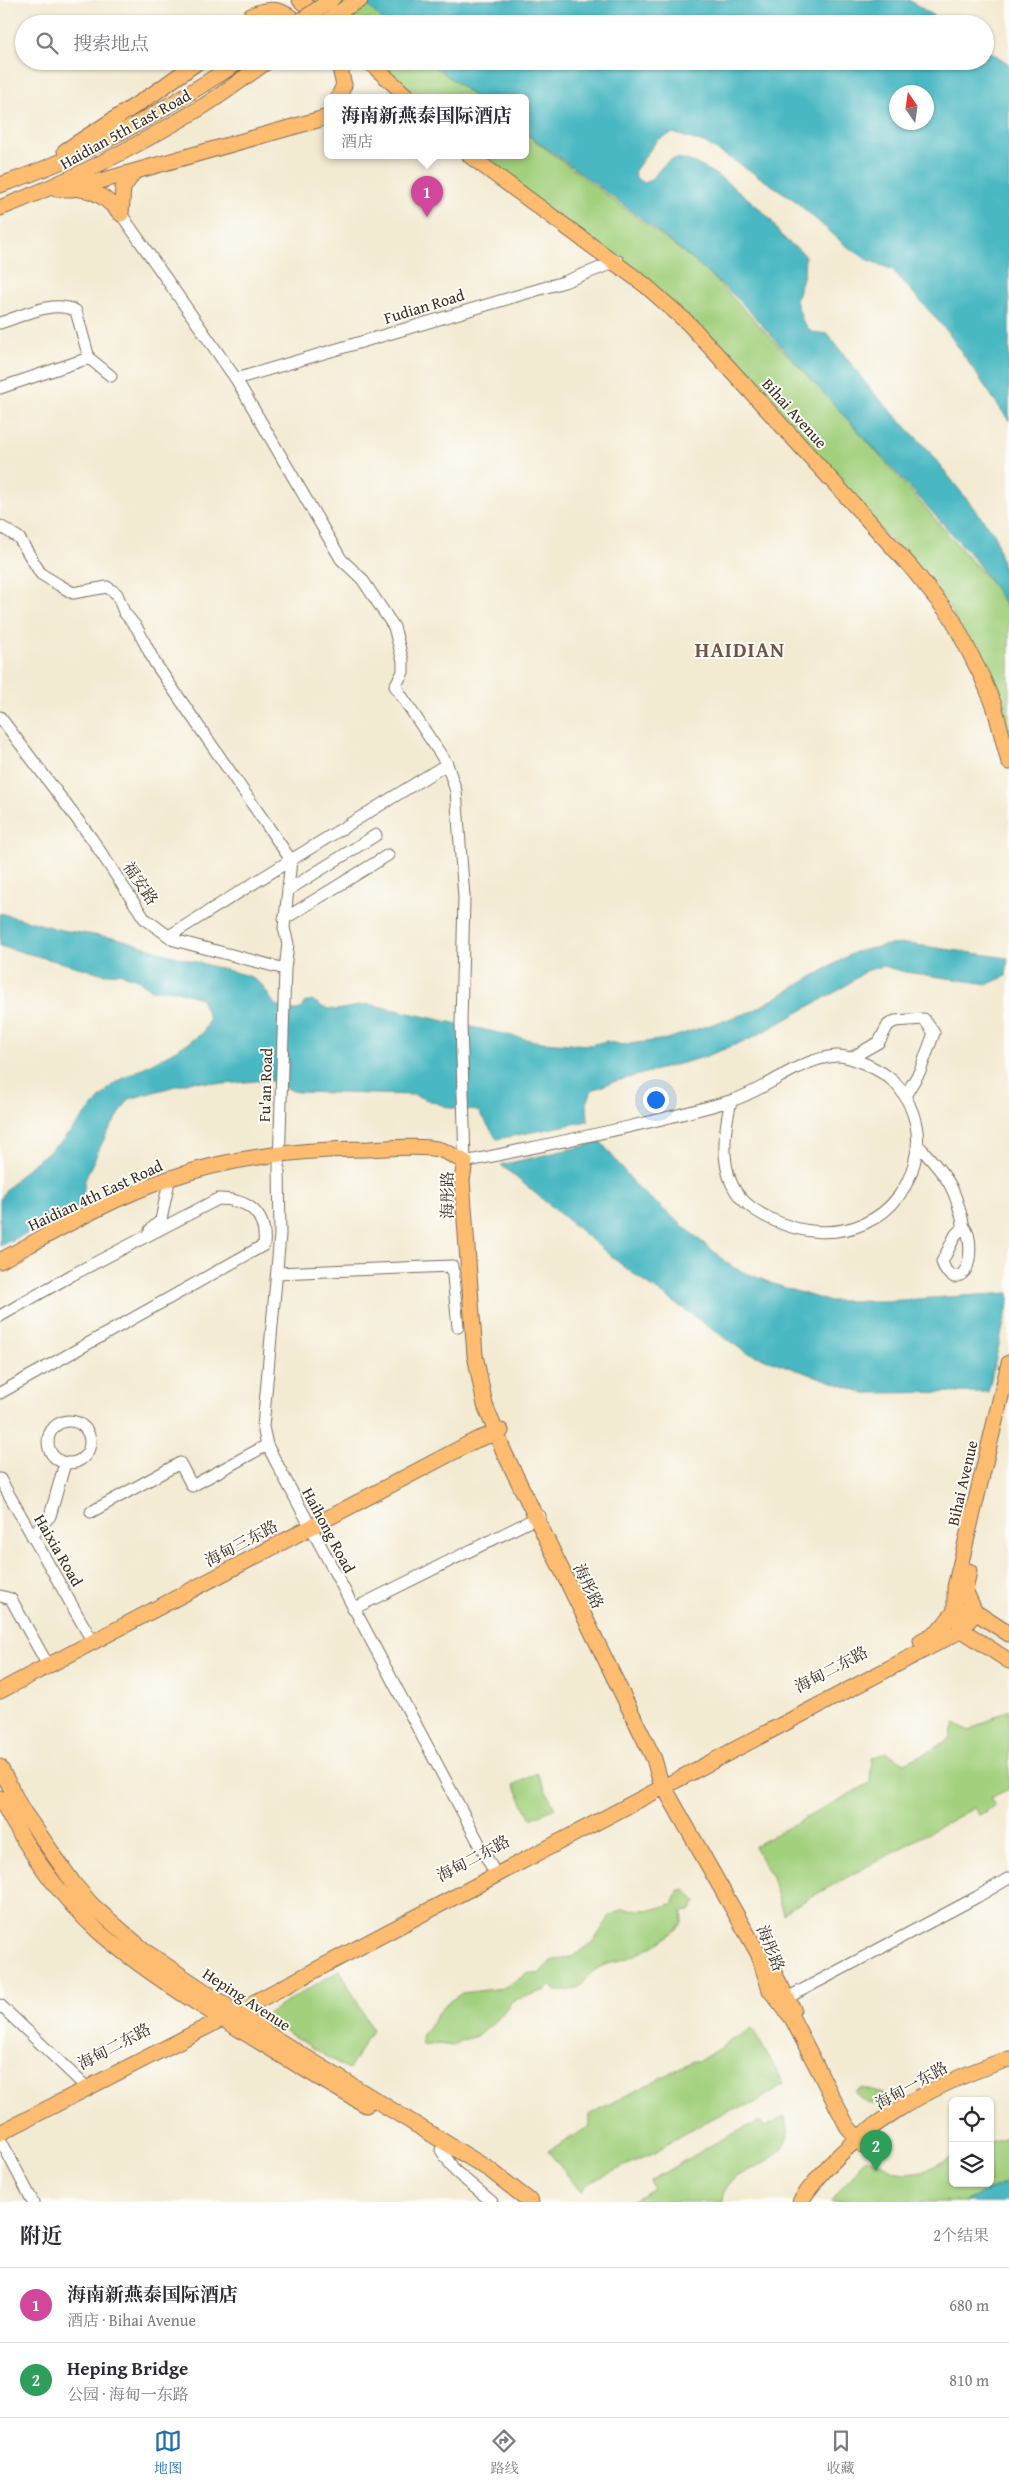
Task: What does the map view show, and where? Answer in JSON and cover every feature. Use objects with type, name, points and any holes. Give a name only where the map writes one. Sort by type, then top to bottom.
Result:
[{"type":"main road","points":[[252,15],[268,0]]},
{"type":"main road","points":[[289,0],[306,15]]},
{"type":"main road","points":[[300,0],[316,15]]},
{"type":"main road","points":[[310,15],[331,0]]},
{"type":"main road","points":[[338,15],[360,0]]},
{"type":"main road","points":[[259,15],[273,9],[290,15]]},
{"type":"main road","points":[[22,178],[156,92],[187,70]]},
{"type":"main road","name":"Haidian 5th East Road","points":[[0,186],[22,178],[134,125],[225,70]]},
{"type":"main road","name":"Haidian 5th East Road","points":[[0,208],[52,188],[111,158],[203,106],[255,70]]},
{"type":"main road","points":[[340,70],[344,85],[340,94]]},
{"type":"main road","points":[[367,70],[394,94]]},
{"type":"main road","points":[[375,70],[395,94]]},
{"type":"main road","points":[[311,122],[324,111]]},
{"type":"main road","points":[[72,189],[324,118]]},
{"type":"main road","name":"Bihai Avenue","points":[[474,159],[656,288],[711,340],[935,587],[956,615],[987,674],[1009,741]]},
{"type":"main road","name":"Bihai Avenue","points":[[485,159],[617,261],[708,343],[932,591],[952,618],[982,677],[994,705],[1009,762]]},
{"type":"main road","points":[[122,214],[123,188],[134,172]]},
{"type":"main road","points":[[52,188],[90,190],[113,205],[122,214]]},
{"type":"main road","name":"Haidian 4th East Road","points":[[0,1261],[111,1203],[171,1178],[238,1161],[279,1161],[397,1155],[440,1156],[465,1162]]},
{"type":"main road","name":"Haidian 4th East Road","points":[[0,1269],[104,1214],[168,1186],[219,1172],[279,1161]]},
{"type":"main road","name":"海彤路","points":[[465,1162],[462,1180],[473,1344],[485,1405],[538,1517],[658,1757],[667,1781],[758,1953],[770,1990],[792,2018],[846,2126],[865,2140]]},
{"type":"main road","name":"Bihai Avenue","points":[[955,1611],[955,1587],[1009,1364]]},
{"type":"main road","name":"Bihai Avenue","points":[[975,1612],[965,1590],[986,1484],[1009,1384]]},
{"type":"main road","points":[[0,1682],[307,1525],[474,1436],[497,1429]]},
{"type":"main road","name":"海甸三东路","points":[[0,1691],[307,1525]]},
{"type":"main road","points":[[1009,1634],[975,1612],[955,1611],[962,1630],[1009,1660]]},
{"type":"main road","name":"海甸二东路","points":[[667,1781],[938,1632],[955,1611]]},
{"type":"main road","points":[[962,1630],[975,1612]]},
{"type":"main road","name":"海甸二东路","points":[[0,2133],[224,2013],[667,1781],[962,1630]]},
{"type":"main road","name":"Heping Avenue","points":[[0,1767],[21,1808],[50,1853],[93,1906],[158,1962],[224,2013],[492,2182],[516,2202]]},
{"type":"main road","name":"海彤路","points":[[667,1781],[865,2140]]},
{"type":"main road","name":"Heping Avenue","points":[[0,1798],[13,1822],[50,1877],[98,1931],[157,1978],[224,2013],[490,2170],[531,2202]]},
{"type":"main road","name":"海甸二东路","points":[[0,2126],[224,2013]]},
{"type":"main road","name":"海甸一东路","points":[[800,2202],[812,2184],[865,2140],[896,2110],[928,2092],[986,2066],[1009,2059]]},
{"type":"main road","name":"海甸一东路","points":[[810,2202],[865,2140],[936,2095],[989,2070],[1009,2064]]},
{"type":"street","points":[[122,214],[236,379],[341,559],[362,579],[394,627],[403,661],[403,672],[394,686],[447,764],[456,791],[464,897],[461,1023],[465,1162],[660,1120],[725,1102],[811,1062],[838,1055],[851,1058],[893,1080],[905,1096],[917,1131],[915,1166],[893,1205],[877,1218],[843,1230],[813,1233],[788,1228],[762,1215],[742,1200],[732,1184],[725,1163],[727,1118],[725,1102]]},
{"type":"street","name":"Fudian Road","points":[[236,379],[564,282],[617,261]]},
{"type":"street","points":[[0,323],[54,306],[67,306],[76,311],[89,358],[111,376]]},
{"type":"street","points":[[0,388],[89,358]]},
{"type":"street","points":[[0,526],[19,538],[41,574],[59,586],[73,593],[107,587],[117,594],[124,612],[137,628],[154,664],[291,860],[284,919],[288,944],[285,969]]},
{"type":"street","name":"福安路","points":[[0,716],[92,838],[144,918],[174,940],[285,969]]},
{"type":"street","points":[[168,936],[447,764]]},
{"type":"street","points":[[288,890],[376,835]]},
{"type":"street","points":[[284,919],[388,856]]},
{"type":"street","name":"Fu'an Road","points":[[279,1161],[285,969]]},
{"type":"street","points":[[851,1058],[879,1042],[888,1025],[895,1021],[924,1019],[934,1033],[920,1071],[905,1096]]},
{"type":"street","points":[[917,1144],[946,1175],[956,1193],[964,1227]]},
{"type":"street","name":"Haihong Road","points":[[279,1161],[280,1235],[263,1427],[267,1445],[307,1525],[494,1872]]},
{"type":"street","points":[[133,1244],[161,1220],[168,1186]]},
{"type":"street","points":[[0,1316],[218,1200],[235,1199],[253,1209],[262,1222],[265,1234],[264,1244]]},
{"type":"street","points":[[2,1389],[280,1235]]},
{"type":"street","points":[[277,1273],[452,1266],[458,1327]]},
{"type":"street","points":[[91,1512],[180,1463],[192,1486],[267,1445]]},
{"type":"street","points":[[32,1536],[50,1516],[65,1463]]},
{"type":"street","name":"Haixia Road","points":[[0,1479],[90,1637]]},
{"type":"street","points":[[353,1609],[538,1517]]},
{"type":"street","points":[[0,1596],[11,1599],[45,1660]]},
{"type":"street","points":[[787,1998],[1009,1878]]},
{"type":"street","points":[[0,2005],[82,2083]]},
{"type":"street","points":[[0,2139],[33,2202]]},
{"type":"street","points":[[0,2148],[29,2202]]},
{"type":"street","points":[[441,2150],[455,2171],[492,2202]]},
{"type":"green space","points":[[300,0],[362,0],[378,15],[317,15]]},
{"type":"green space","points":[[379,70],[441,70],[474,94],[406,94]]},
{"type":"green space","points":[[529,136],[704,268],[829,398],[997,590],[1009,613],[1009,747],[951,609],[729,359],[486,159],[529,159]]},
{"type":"green space","points":[[1009,1709],[1009,1789],[990,1798],[995,1806],[979,1815],[974,1808],[783,1914],[772,1877],[754,1846],[870,1783],[872,1758],[886,1752],[905,1763],[934,1749],[950,1738],[955,1723],[969,1731]]},
{"type":"green space","points":[[537,1773],[555,1808],[531,1819],[514,1785]]},
{"type":"green space","points":[[684,1889],[696,1901],[690,1911],[682,1912],[683,1922],[677,1929],[654,1946],[635,1955],[600,1967],[593,1971],[583,1984],[574,1989],[555,1991],[550,1985],[546,1990],[512,2001],[498,2019],[477,2036],[462,2040],[453,2046],[439,2044],[423,2046],[422,2036],[444,2005],[462,1993],[503,1988],[529,1973],[539,1974],[551,1961],[573,1956],[594,1941],[610,1916],[622,1909],[651,1910],[672,1904],[678,1891]]},
{"type":"green space","points":[[340,1970],[372,2030],[349,2070],[262,2017]]},
{"type":"green space","points":[[752,2028],[784,2084],[753,2104],[727,2111],[684,2133],[655,2152],[588,2183],[581,2192],[548,2151],[590,2126],[590,2114],[693,2061],[699,2061]]},
{"type":"green space","points":[[861,2088],[896,2097],[895,2102],[889,2099],[879,2103],[866,2102],[855,2091]]},
{"type":"green space","points":[[785,2117],[789,2132],[780,2150],[773,2157],[737,2177],[730,2183],[725,2191],[723,2202],[631,2202],[653,2188],[650,2181],[717,2142],[759,2122],[765,2127]]},
{"type":"green space","points":[[1009,2137],[1009,2181],[965,2202],[831,2202],[866,2158],[904,2174],[923,2172],[949,2158],[949,2187],[994,2187],[994,2141]]},
{"type":"water","points":[[362,0],[909,0],[932,15],[377,15]]},
{"type":"water","points":[[994,54],[1009,64],[1009,421],[947,331],[893,270],[868,260],[845,245],[793,199],[707,144],[673,133],[657,140],[634,172],[637,179],[645,183],[653,178],[666,163],[674,159],[684,159],[696,164],[710,171],[739,191],[770,219],[782,236],[805,255],[804,274],[796,301],[803,322],[811,332],[828,334],[871,390],[928,450],[995,535],[1004,571],[1009,581],[1009,609],[972,556],[740,301],[689,256],[529,135],[529,94],[471,94],[440,70],[994,70]]},
{"type":"water","points":[[0,913],[61,930],[121,939],[170,955],[249,976],[261,984],[275,1005],[292,1011],[301,1009],[304,1003],[312,1000],[324,1008],[337,1010],[368,1004],[539,1042],[590,1045],[607,1041],[622,1045],[667,1039],[753,1011],[855,952],[888,945],[909,944],[1008,958],[1006,976],[988,984],[905,972],[883,966],[866,971],[839,990],[750,1039],[704,1057],[613,1082],[592,1090],[587,1103],[588,1121],[497,1139],[478,1111],[450,1108],[414,1095],[297,1092],[266,1080],[225,1084],[193,1081],[129,1099],[106,1135],[85,1179],[82,1205],[52,1223],[0,1245],[0,1199],[6,1190],[23,1172],[62,1141],[113,1084],[180,1048],[203,1033],[209,1019],[201,998],[173,990],[152,990],[137,979],[119,973],[104,974],[0,946]]},
{"type":"water","points":[[601,1142],[638,1188],[732,1267],[773,1284],[827,1301],[886,1301],[1009,1293],[1009,1301],[988,1392],[865,1393],[745,1352],[628,1270],[501,1165]]},
{"type":"water","points":[[1009,2181],[1009,2202],[965,2202]]},
{"type":"place","name":"海南新燕泰国际酒店","points":[[427,217]]},
{"type":"place","name":"Heping Bridge","points":[[876,2171]]},
{"type":"district","name":"HAIDIAN","points":[[740,649]]}]
